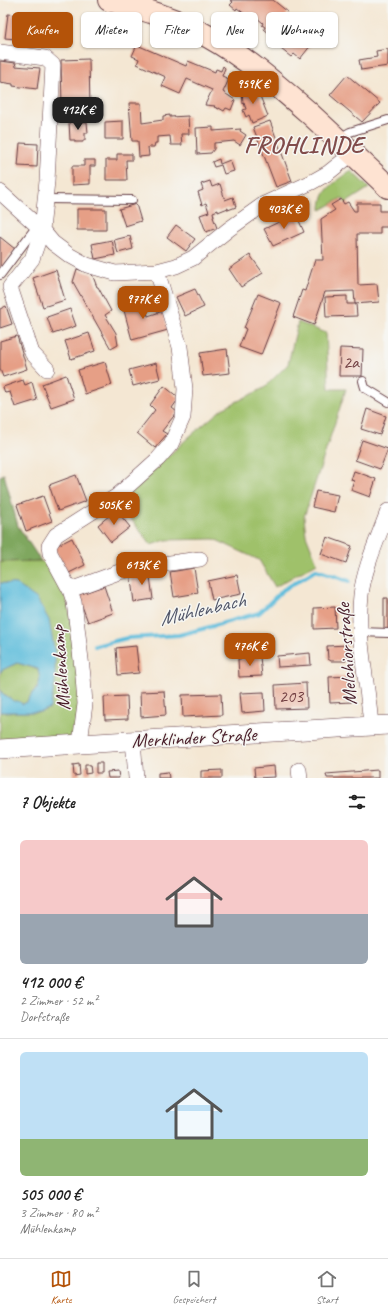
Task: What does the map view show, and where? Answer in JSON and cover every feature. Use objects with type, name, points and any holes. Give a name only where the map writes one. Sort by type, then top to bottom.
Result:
[{"type":"main road","points":[[109,0],[176,21],[209,37],[240,57],[281,88],[388,187]]},
{"type":"street","points":[[0,52],[45,58],[52,65],[45,199],[32,259],[10,287],[32,353],[47,369]]},
{"type":"street","points":[[0,192],[58,247],[68,255],[87,265],[115,273],[157,271],[176,266],[193,258],[229,229],[264,204],[328,173],[345,146]]},
{"type":"street","name":"Mühlenkamp","points":[[80,744],[85,704],[84,676],[74,602],[70,590],[50,553],[49,546],[56,535],[117,496],[158,459],[171,444],[183,417],[185,389],[180,347],[157,271]]},
{"type":"street","name":"Melchiorstraße","points":[[380,725],[360,632],[361,593],[366,571],[388,511]]},
{"type":"street","points":[[70,590],[119,572],[171,562],[200,559]]},
{"type":"street","name":"Merklinder Straße","points":[[0,749],[380,725]]},
{"type":"street","points":[[133,740],[136,778]]},
{"type":"lane","points":[[345,146],[350,132],[388,120]]},
{"type":"lane","points":[[45,199],[132,200]]},
{"type":"lane","points":[[0,275],[39,228]]},
{"type":"lane","points":[[362,381],[365,388],[388,402]]},
{"type":"lane","points":[[360,632],[388,633]]},
{"type":"green space","points":[[351,171],[369,188],[346,203],[342,198],[321,210],[323,196],[326,191],[334,183]]},
{"type":"green space","points":[[298,322],[326,333],[329,389],[346,389],[304,517],[306,535],[317,563],[275,587],[259,560],[214,539],[166,540],[151,545],[118,502],[190,436],[222,409],[264,388],[288,364]]},
{"type":"green space","points":[[4,474],[18,526],[41,561],[0,562],[0,476]]},
{"type":"green space","points":[[41,561],[61,573],[83,676],[76,737],[0,742],[0,712],[40,712],[50,708],[16,584],[0,583],[0,562]]},
{"type":"green space","points":[[17,663],[38,669],[40,673],[40,680],[37,686],[27,701],[23,704],[13,701],[0,690],[0,673],[2,670]]},
{"type":"water","points":[[0,583],[16,584],[37,599],[49,620],[55,654],[55,683],[50,708],[40,712],[0,712],[0,690],[13,701],[18,701],[23,704],[27,702],[33,692],[37,689],[40,680],[38,669],[17,663],[2,670],[0,673]]},
{"type":"building","points":[[230,0],[273,0],[288,12],[266,12],[266,31],[264,29],[265,27],[262,25],[263,23],[258,19],[258,12],[242,12],[237,8],[236,10],[230,5],[233,2]]},
{"type":"building","points":[[8,14],[12,14],[12,39],[5,38]]},
{"type":"building","points":[[142,47],[186,66],[188,61],[215,72],[216,69],[221,71],[223,66],[225,68],[222,76],[229,79],[223,92],[235,100],[231,110],[226,108],[224,111],[214,107],[215,106],[205,105],[212,90],[187,79],[180,94],[162,86],[166,77],[137,64],[139,59],[132,56],[136,48]]},
{"type":"building","points":[[309,48],[300,59],[294,54],[291,57],[281,49]]},
{"type":"building","points":[[388,49],[388,66],[361,70],[359,60],[377,57],[376,51]]},
{"type":"building","points":[[89,59],[90,109],[62,109],[61,60]]},
{"type":"building","points":[[0,61],[16,63],[15,66],[40,68],[37,89],[13,86],[13,84],[0,82]]},
{"type":"building","points":[[347,75],[380,103],[362,122],[330,95]]},
{"type":"building","points":[[250,87],[260,96],[268,116],[252,123],[249,115],[246,117],[243,110],[246,109],[244,103],[243,104],[242,90]]},
{"type":"building","points":[[129,103],[141,103],[142,123],[163,120],[163,116],[188,116],[189,134],[181,134],[182,145],[171,145],[170,136],[157,137],[157,143],[155,143],[154,147],[148,147],[149,156],[139,157],[138,141],[132,141]]},
{"type":"building","points":[[123,121],[123,139],[105,139],[105,122]]},
{"type":"building","points":[[270,121],[292,181],[276,187],[253,127]]},
{"type":"building","points":[[69,122],[87,122],[88,133],[85,133],[85,140],[83,140],[83,142],[75,142],[75,140],[70,140]]},
{"type":"building","points":[[213,127],[213,131],[241,129],[240,131],[246,135],[240,145],[234,141],[214,143],[214,149],[211,153],[197,154],[196,128]]},
{"type":"building","points":[[20,143],[38,144],[37,167],[18,166]]},
{"type":"building","points":[[117,154],[132,154],[132,160],[126,160],[127,180],[106,180],[106,160],[117,160]]},
{"type":"building","points":[[219,159],[220,164],[230,160],[234,171],[224,174],[221,165],[214,167],[212,162]]},
{"type":"building","points":[[84,160],[95,160],[95,166],[90,166],[90,184],[72,185],[72,166],[84,166]]},
{"type":"building","points":[[210,181],[212,187],[220,184],[225,200],[233,197],[236,207],[228,210],[228,208],[218,212],[218,210],[213,212],[213,217],[217,228],[206,232],[200,215],[209,212],[206,203],[202,205],[198,192],[203,190],[201,184]]},
{"type":"building","points":[[341,199],[344,204],[348,202],[354,211],[357,211],[357,203],[380,203],[380,211],[388,211],[388,227],[380,227],[380,234],[357,234],[358,285],[377,284],[379,302],[355,304],[354,291],[325,292],[314,325],[293,317],[302,290],[305,291],[315,260],[323,260],[321,219],[335,210],[331,205]]},
{"type":"building","points":[[136,204],[141,221],[125,226],[119,209]]},
{"type":"building","points":[[77,209],[106,209],[106,230],[77,230]]},
{"type":"building","points":[[296,214],[304,232],[273,246],[264,229]]},
{"type":"building","points":[[176,225],[195,239],[186,251],[167,237]]},
{"type":"building","points":[[130,236],[133,249],[118,253],[114,240]]},
{"type":"building","points":[[0,237],[15,249],[0,269]]},
{"type":"building","points":[[112,240],[115,255],[95,259],[92,244]]},
{"type":"building","points":[[250,255],[263,273],[241,287],[229,269]]},
{"type":"building","points":[[77,269],[92,274],[97,287],[111,311],[105,315],[116,333],[118,345],[111,349],[73,282]]},
{"type":"building","points":[[56,270],[65,300],[43,307],[33,278]]},
{"type":"building","points":[[195,289],[204,307],[185,316],[176,297]]},
{"type":"building","points":[[258,294],[281,303],[261,355],[239,347],[246,329],[244,328]]},
{"type":"building","points":[[347,296],[347,304],[356,304],[357,316],[326,317],[325,297]]},
{"type":"building","points":[[142,297],[148,316],[163,311],[168,330],[132,340],[122,303]]},
{"type":"building","points":[[6,306],[12,324],[0,328],[0,309]]},
{"type":"building","points":[[70,309],[76,326],[53,334],[47,317]]},
{"type":"building","points":[[89,333],[95,351],[71,359],[65,341]]},
{"type":"building","points":[[17,336],[27,369],[3,377],[0,369],[0,341]]},
{"type":"building","points":[[340,348],[363,349],[362,376],[339,376]]},
{"type":"building","points":[[227,349],[230,373],[203,376],[200,353]]},
{"type":"building","points":[[105,362],[112,385],[85,394],[78,370]]},
{"type":"building","points":[[156,363],[160,379],[133,386],[129,370]]},
{"type":"building","points":[[66,375],[74,399],[51,407],[42,384]]},
{"type":"building","points":[[23,380],[25,385],[32,382],[37,400],[15,407],[10,392],[5,393],[3,387]]},
{"type":"building","points":[[164,386],[179,398],[172,408],[177,412],[162,431],[167,434],[155,448],[137,433],[155,410],[150,405]]},
{"type":"building","points":[[367,409],[386,416],[380,435],[361,429]]},
{"type":"building","points":[[362,440],[388,449],[380,469],[355,460]]},
{"type":"building","points":[[354,471],[376,479],[370,497],[351,490],[354,481],[351,480]]},
{"type":"building","points":[[76,475],[86,501],[58,511],[49,485]]},
{"type":"building","points":[[316,491],[338,495],[334,512],[312,507]]},
{"type":"building","points":[[43,496],[52,521],[26,531],[17,505]]},
{"type":"building","points":[[116,510],[130,527],[111,542],[98,525]]},
{"type":"building","points":[[327,537],[352,546],[346,563],[321,554]]},
{"type":"building","points":[[72,538],[85,565],[67,574],[54,547]]},
{"type":"building","points":[[194,568],[198,593],[174,597],[170,572]]},
{"type":"building","points":[[149,569],[153,599],[134,602],[130,572]]},
{"type":"building","points":[[237,575],[241,594],[212,600],[208,581]]},
{"type":"building","points":[[104,586],[113,613],[88,622],[78,595]]},
{"type":"building","points":[[384,598],[388,598],[388,629],[384,629]]},
{"type":"building","points":[[335,607],[336,628],[314,629],[314,608]]},
{"type":"building","points":[[347,645],[346,661],[331,661],[328,659],[327,646]]},
{"type":"building","points":[[136,646],[139,673],[118,675],[116,648]]},
{"type":"building","points":[[310,653],[311,665],[278,667],[277,656]]},
{"type":"building","points":[[260,657],[262,676],[239,677],[238,659]]},
{"type":"building","points":[[351,676],[352,702],[330,703],[329,677]]},
{"type":"building","points":[[306,683],[307,708],[276,709],[275,685]]},
{"type":"building","points":[[164,691],[166,715],[141,717],[140,692]]},
{"type":"building","points":[[264,692],[265,711],[242,713],[240,693]]},
{"type":"building","points":[[221,694],[222,715],[183,717],[182,695]]},
{"type":"building","points":[[127,696],[128,719],[105,720],[104,697]]},
{"type":"building","points":[[96,763],[102,763],[102,773],[96,773]]},
{"type":"building","points":[[79,764],[80,775],[74,776],[73,765]]},
{"type":"building","points":[[85,765],[90,765],[91,773],[85,774]]},
{"type":"building","points":[[274,766],[275,777],[255,778],[254,768]]},
{"type":"building","points":[[222,770],[222,778],[201,778],[201,771]]},
{"type":"building","points":[[378,770],[378,778],[327,778],[326,774]]},
{"type":"building","points":[[118,771],[119,778],[108,778],[107,772]]},
{"type":"building","points":[[168,772],[169,778],[158,778],[158,773]]},
{"type":"waterway","name":"Mühlenbach","points":[[95,646],[127,638],[179,635],[259,613],[283,590],[316,570],[349,581]]},
{"type":"district","name":"FROHLINDE","points":[[304,145]]}]
